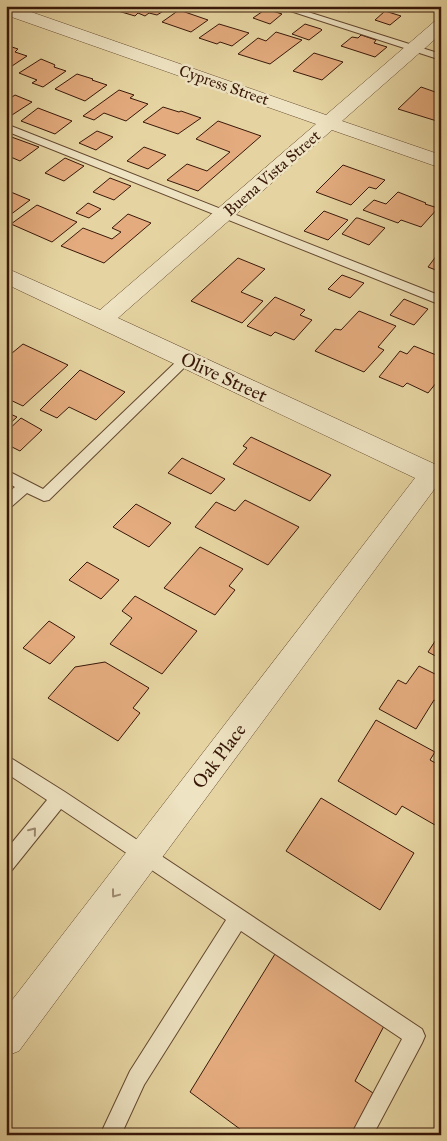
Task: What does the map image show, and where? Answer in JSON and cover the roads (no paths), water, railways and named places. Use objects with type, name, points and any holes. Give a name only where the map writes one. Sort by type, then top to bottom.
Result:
[{"type":"street","name":"Cypress Street","points":[[6,9],[441,162]]},
{"type":"street","name":"Buena Vista Street","points":[[102,320],[441,25]]},
{"type":"street","name":"Olive Street","points":[[6,276],[436,477]]},
{"type":"street","name":"Oak Place","points":[[6,1038],[144,855],[436,477]]},
{"type":"lane","points":[[279,6],[441,57]]},
{"type":"lane","points":[[6,127],[441,301]]},
{"type":"lane","points":[[6,475],[44,496],[186,359]]},
{"type":"lane","points":[[6,503],[25,486]]},
{"type":"lane","points":[[6,763],[415,1036],[361,1135]]},
{"type":"lane","points":[[6,864],[59,798]]},
{"type":"lane","points":[[110,1135],[137,1078],[238,918]]}]
